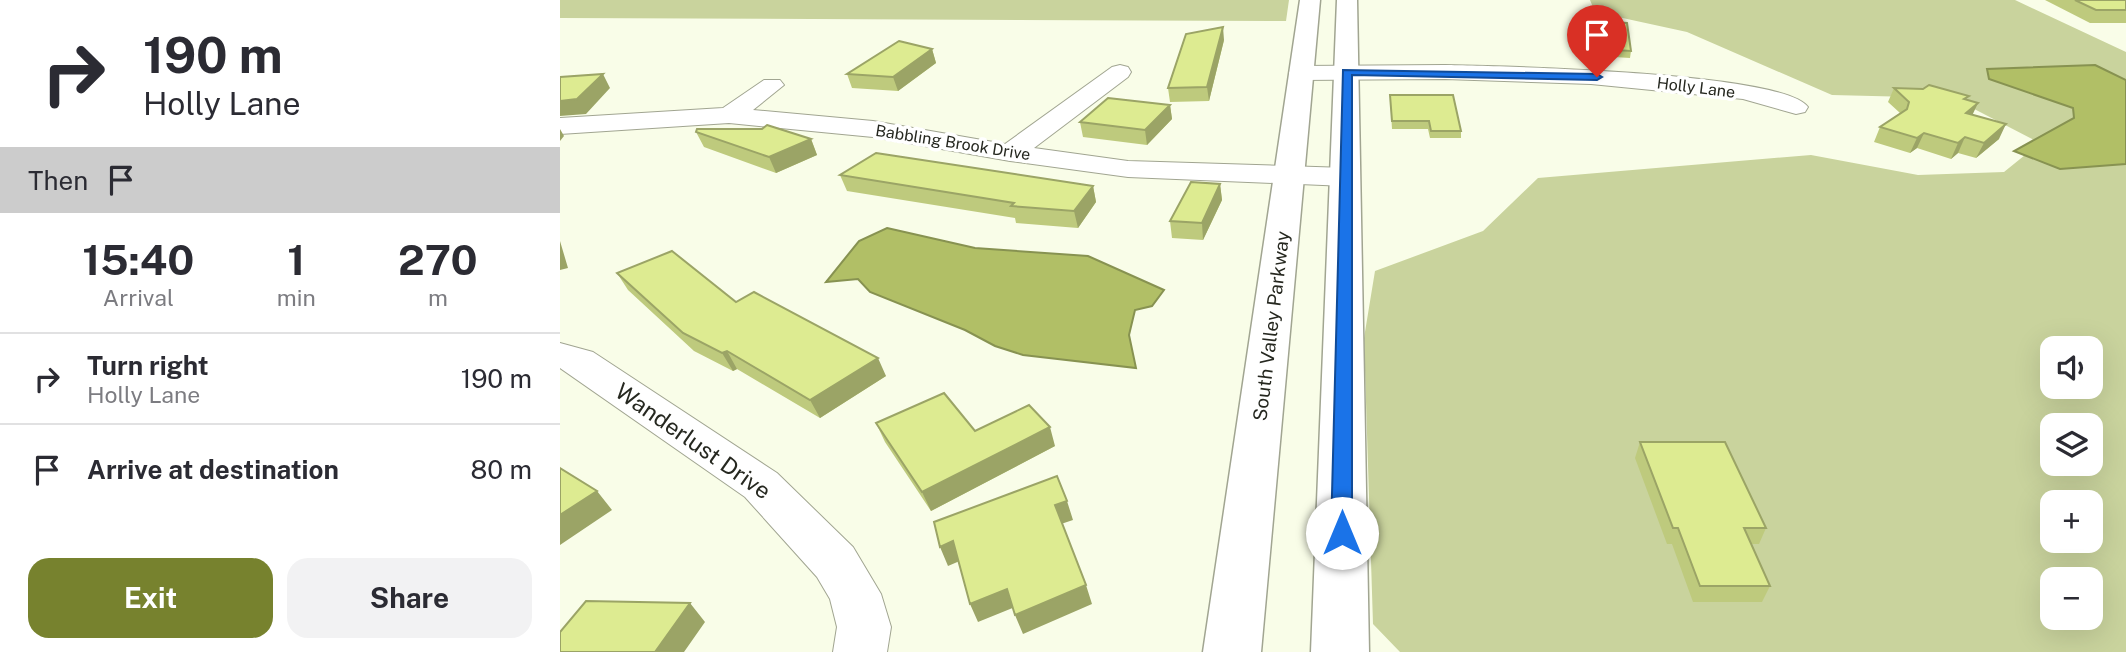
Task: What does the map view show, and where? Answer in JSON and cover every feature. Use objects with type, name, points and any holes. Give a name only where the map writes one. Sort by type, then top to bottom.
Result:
[{"type":"main road","name":"South Valley Parkway","points":[[1232,652],[1310,0]]},
{"type":"main road","points":[[1340,652],[1347,0]]},
{"type":"street","points":[[1010,153],[1120,72]]},
{"type":"street","name":"Holly Lane","points":[[1300,73],[1496,73],[1616,79],[1737,92],[1781,100],[1796,107]]},
{"type":"street","points":[[729,115],[772,85]]},
{"type":"street","name":"Babbling Brook Drive","points":[[560,126],[729,115],[873,129],[1010,153],[1128,169],[1346,177]]},
{"type":"street","name":"Wanderlust Drive","points":[[560,355],[579,361],[761,485],[835,562],[855,594],[864,627],[860,652]]},
{"type":"shaded area","points":[[560,0],[1289,0],[1286,21],[560,18]]},
{"type":"shaded area","points":[[1590,0],[2015,0],[2126,52],[2126,652],[1400,652],[1373,624],[1364,338],[1375,271],[1483,231],[1538,178],[1811,155],[1918,175],[2004,172],[2040,143],[1953,98],[1832,95],[1687,32],[1595,12]]},
{"type":"shaded area","points":[[2095,65],[2126,80],[2126,164],[2060,169],[2014,151],[2074,118],[2073,108],[1989,79],[1987,69]]},
{"type":"shaded area","points":[[887,228],[975,248],[1088,256],[1164,290],[1152,306],[1135,310],[1129,335],[1136,368],[1023,355],[995,346],[965,330],[870,292],[858,279],[826,282],[859,241]]},
{"type":"building","points":[[2075,0],[2126,0],[2126,10],[2096,10]]},
{"type":"building","points":[[1583,20],[1627,23],[1631,51],[1583,48]]},
{"type":"building","points":[[1223,27],[1207,87],[1168,88],[1186,34]]},
{"type":"building","points":[[899,41],[932,49],[893,77],[847,74]]},
{"type":"building","points":[[603,74],[577,99],[560,101],[560,77]]},
{"type":"building","points":[[1929,85],[1969,96],[1964,99],[1978,103],[1966,113],[2006,124],[1984,143],[1965,137],[1958,143],[1924,133],[1917,138],[1880,127],[1907,109],[1909,102],[1894,88],[1923,89]]},
{"type":"building","points":[[1390,95],[1453,95],[1461,131],[1431,131],[1429,121],[1392,121]]},
{"type":"building","points":[[1108,98],[1170,105],[1145,130],[1080,122]]},
{"type":"building","points":[[767,125],[811,139],[769,157],[696,132],[697,129],[762,129]]},
{"type":"building","points":[[876,153],[1093,186],[1074,211],[1011,206],[1014,203],[840,175]]},
{"type":"building","points":[[1191,182],[1220,184],[1202,223],[1170,221]]},
{"type":"building","points":[[672,251],[736,302],[754,292],[878,358],[810,400],[727,351],[722,353],[683,333],[617,273]]},
{"type":"building","points":[[944,393],[975,431],[1029,405],[1050,427],[922,492],[876,423]]},
{"type":"building","points":[[1640,442],[1725,442],[1766,528],[1744,528],[1770,586],[1700,586],[1678,528],[1673,528]]},
{"type":"building","points":[[560,468],[597,491],[560,515]]},
{"type":"building","points":[[1057,476],[1067,501],[1055,505],[1086,585],[1015,615],[1007,589],[970,604],[953,541],[940,547],[934,522]]},
{"type":"building","points":[[586,601],[690,603],[655,652],[560,652],[560,632]]},
{"type":"route","points":[[1342,533],[1347,72],[1597,77]]}]
